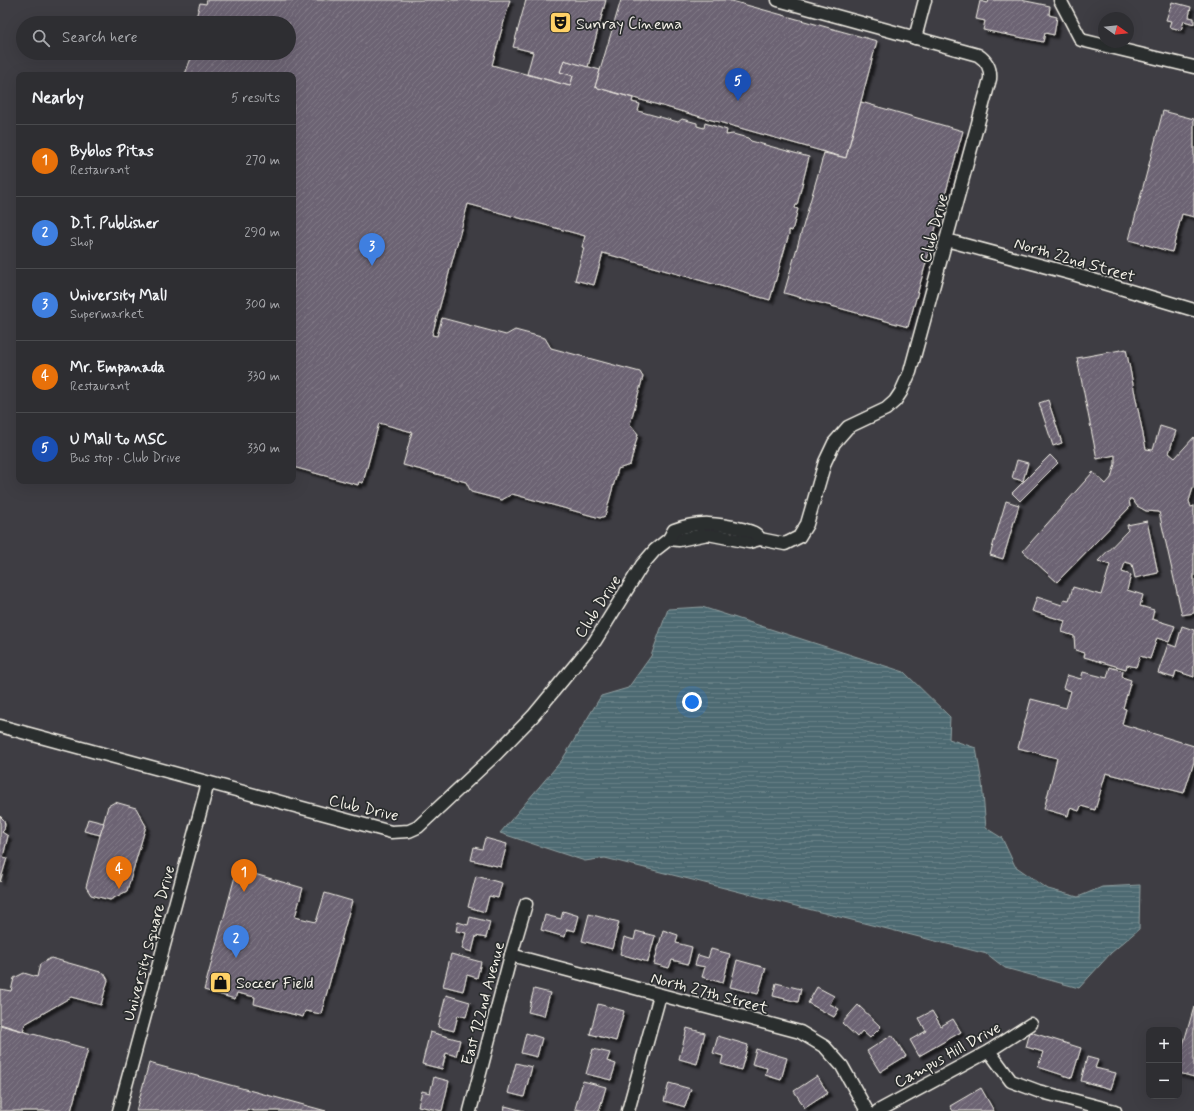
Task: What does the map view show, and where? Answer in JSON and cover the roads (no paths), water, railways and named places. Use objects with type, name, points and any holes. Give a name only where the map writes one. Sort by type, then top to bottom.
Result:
[{"type":"street","name":"Club Drive","points":[[0,726],[391,832],[409,831],[418,827],[513,737],[550,697],[595,641],[642,565],[655,550],[669,539],[674,530],[688,525],[705,523],[722,524],[752,532],[760,539],[786,544],[799,536],[807,524],[825,462],[834,443],[848,428],[886,409],[901,392],[910,372],[991,73],[987,63],[978,55],[778,0]]},
{"type":"street","points":[[915,38],[925,0]]},
{"type":"street","points":[[1060,0],[1081,40],[1194,67]]},
{"type":"street","name":"North 22nd Street","points":[[946,240],[1074,274],[1194,310]]},
{"type":"street","name":"University Square Drive","points":[[119,1111],[208,783]]},
{"type":"street","name":"East 122nd Avenue","points":[[470,1111],[526,904]]},
{"type":"street","name":"North 27th Street","points":[[511,955],[800,1032],[825,1047],[842,1066],[867,1111]]},
{"type":"street","points":[[628,1111],[660,995]]},
{"type":"street","name":"Campus Hill Drive","points":[[878,1111],[989,1051],[1031,1024]]},
{"type":"street","points":[[989,1051],[1011,1081],[1038,1091],[1116,1111]]},
{"type":"water","points":[[702,607],[904,672],[950,717],[949,739],[976,748],[982,783],[986,828],[1002,838],[1015,866],[1048,889],[1078,897],[1102,887],[1140,885],[1139,929],[1111,953],[1079,988],[1005,968],[987,954],[605,858],[585,861],[500,833],[562,760],[601,696],[628,688],[651,656],[668,609]]},
{"type":"place","name":"Sunray Cinema","points":[[560,23]]},
{"type":"place","name":"U Mall to MSC","points":[[738,101]]},
{"type":"place","name":"University Mall","points":[[372,266]]},
{"type":"place","name":"Mr. Empanada","points":[[119,889]]},
{"type":"place","name":"Byblos Pitas","points":[[244,892]]},
{"type":"place","name":"D.T. Publisher","points":[[236,958]]},
{"type":"place","name":"Soccer Field","points":[[221,982]]}]
